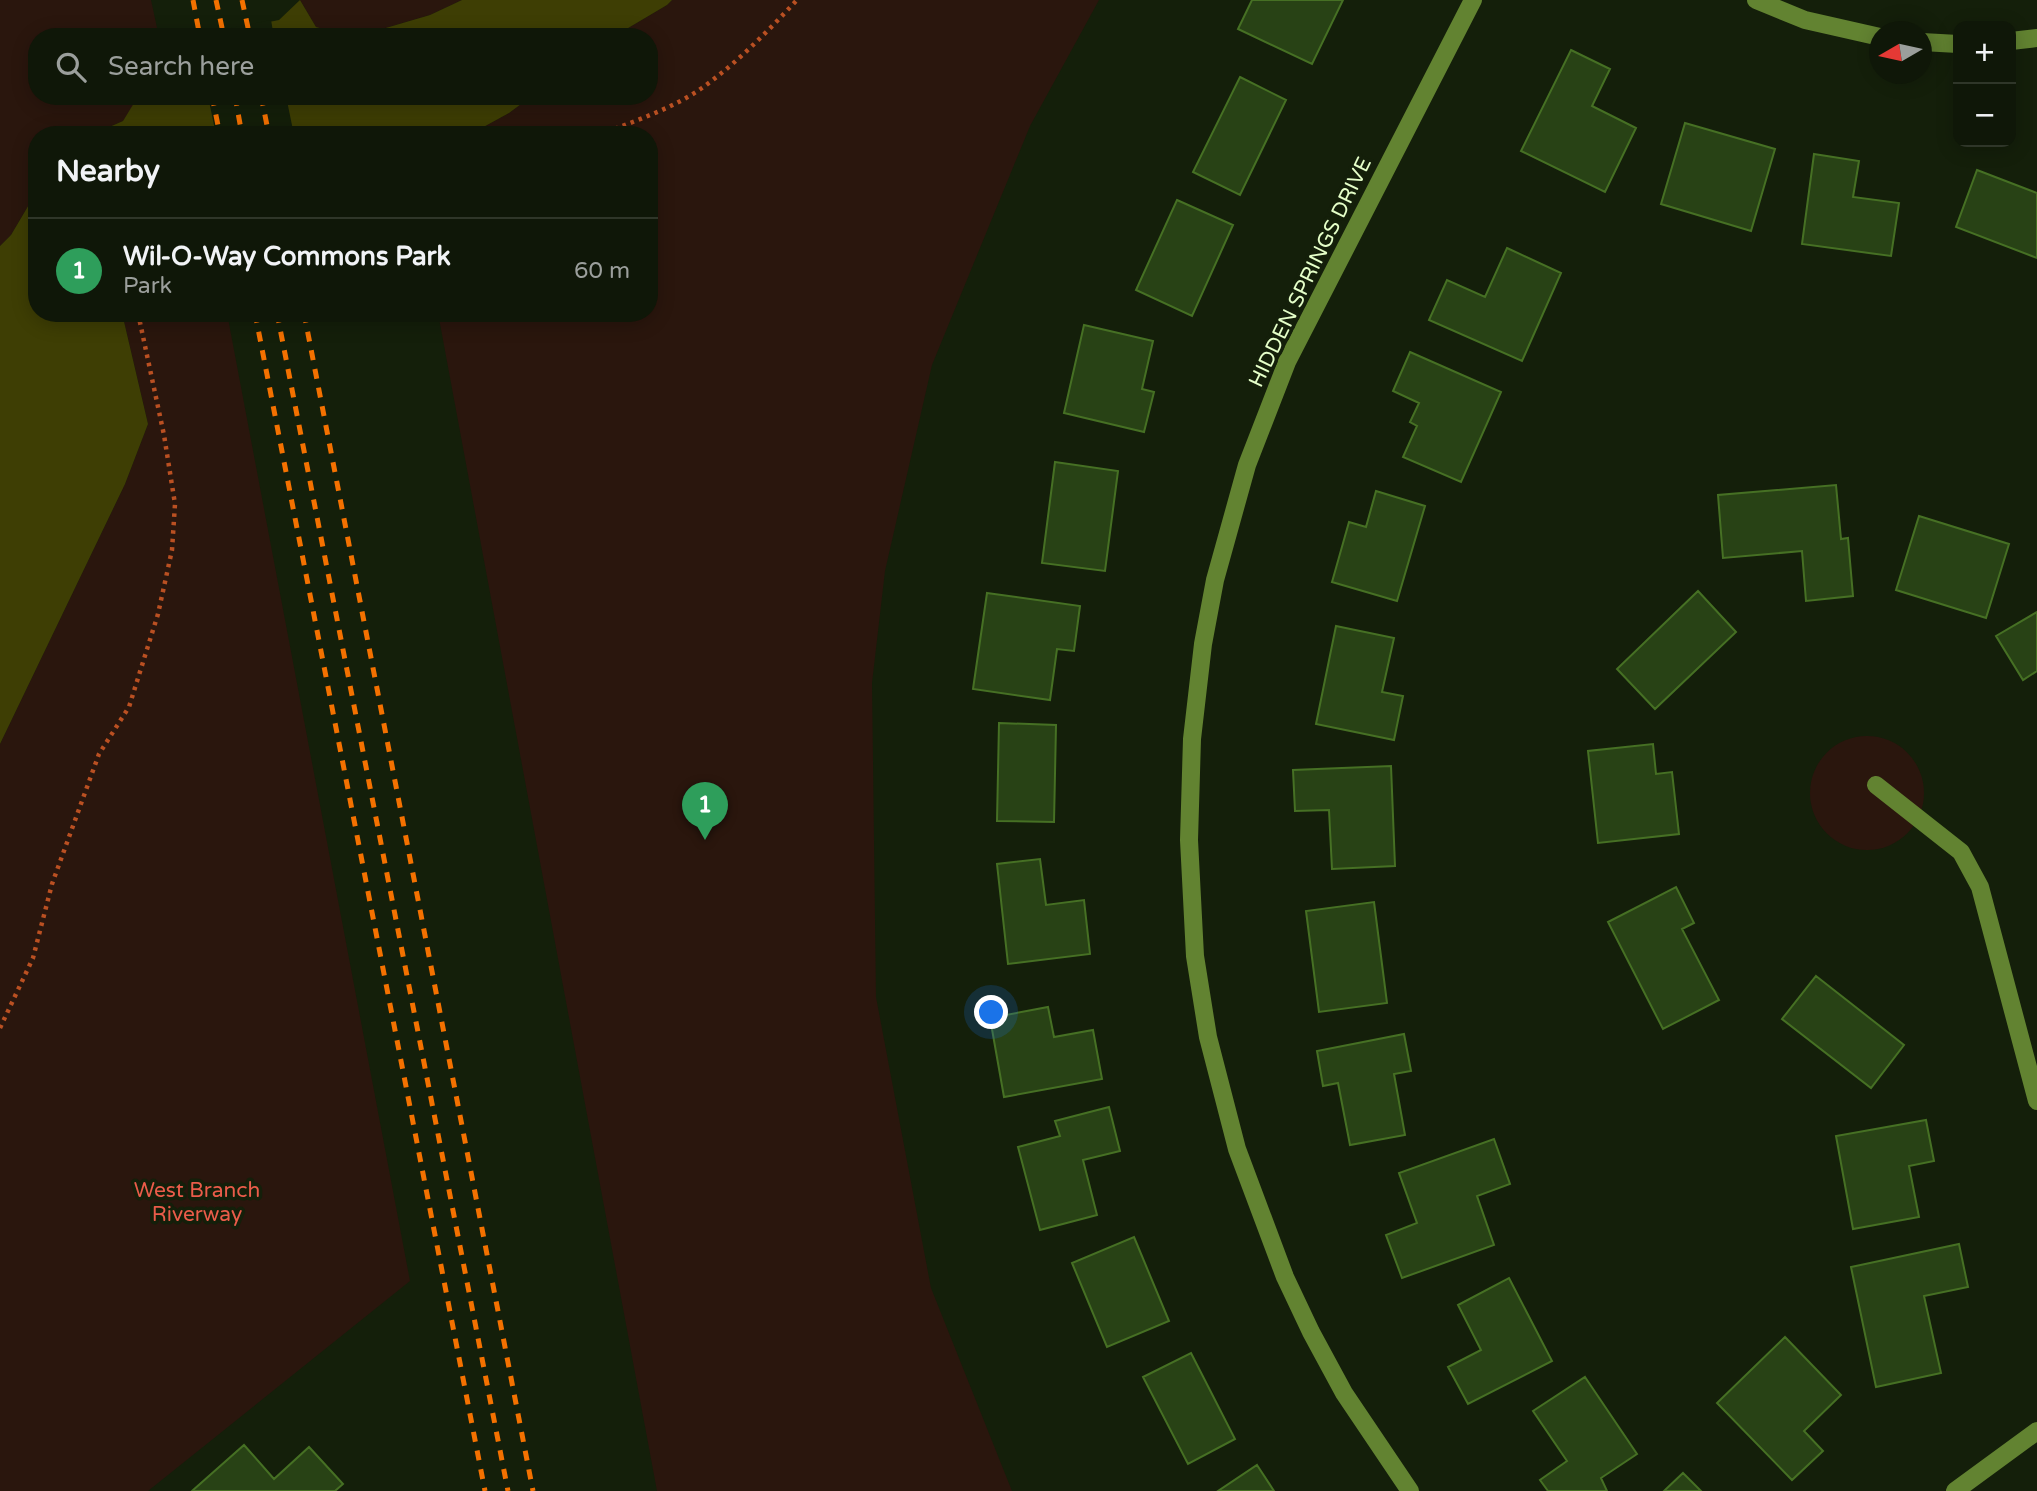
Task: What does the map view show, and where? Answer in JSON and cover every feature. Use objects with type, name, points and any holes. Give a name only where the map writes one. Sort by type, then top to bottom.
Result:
[{"type":"street","name":"HIDDEN SPRINGS DRIVE","points":[[1409,1491],[1344,1393],[1311,1332],[1285,1277],[1237,1149],[1208,1037],[1195,957],[1188,839],[1192,739],[1203,644],[1215,580],[1247,465],[1287,362],[1472,0]]},
{"type":"street","points":[[1756,0],[1805,20],[1869,35]]},
{"type":"street","points":[[2016,40],[2037,38]]},
{"type":"street","points":[[1932,43],[1953,44]]},
{"type":"street","points":[[1876,785],[1961,852],[1980,887],[2037,1101]]},
{"type":"street","points":[[1955,1491],[2037,1431]]},
{"type":"path","points":[[622,126],[700,89],[753,47],[797,0]]},
{"type":"path","points":[[0,1028],[33,958],[52,884],[99,754],[129,707],[158,614],[172,551],[175,504],[164,435],[140,322]]},
{"type":"green space","points":[[0,0],[151,0],[157,28],[28,28],[28,105],[134,105],[123,121],[112,126],[28,126],[28,206],[11,235],[0,246]]},
{"type":"green space","points":[[300,0],[462,0],[430,15],[386,28],[316,27]]},
{"type":"green space","points":[[672,0],[1099,0],[1030,126],[932,365],[885,571],[872,683],[876,997],[931,1288],[1012,1491],[657,1491],[440,322],[658,322],[658,126],[485,126],[520,105],[658,105],[658,28],[628,28]]},
{"type":"green space","name":"West Branch Riverway","points":[[124,322],[229,322],[410,1281],[148,1491],[0,1491],[0,744],[125,484],[148,424]]},
{"type":"green space","points":[[1867,736],[1889,740],[1907,753],[1920,771],[1924,793],[1920,815],[1907,833],[1889,846],[1867,850],[1845,846],[1827,833],[1814,815],[1810,793],[1814,771],[1827,753],[1845,740]]},
{"type":"shaded area","points":[[300,0],[316,27],[320,28],[239,28],[279,20]]},
{"type":"shaded area","points":[[462,0],[672,0],[628,28],[386,28],[430,15]]},
{"type":"shaded area","points":[[133,105],[520,105],[485,126],[112,126],[123,121]]},
{"type":"shaded area","points":[[28,206],[28,322],[124,322],[148,424],[125,484],[0,744],[0,246],[11,235]]},
{"type":"pier","points":[[271,20],[272,28],[231,28]]},
{"type":"pier","points":[[210,105],[288,105],[292,126],[214,126]]},
{"type":"building","points":[[1252,0],[1343,0],[1312,64],[1238,29]]},
{"type":"building","points":[[1571,50],[1610,69],[1592,106],[1636,128],[1605,192],[1521,151]]},
{"type":"building","points":[[1240,77],[1286,100],[1240,195],[1193,172]]},
{"type":"building","points":[[1685,123],[1775,149],[1751,231],[1661,204]]},
{"type":"building","points":[[1814,154],[1859,161],[1853,197],[1899,203],[1891,256],[1802,244]]},
{"type":"building","points":[[1977,170],[2037,193],[2037,258],[1956,227]]},
{"type":"building","points":[[1177,200],[1233,225],[1192,316],[1136,290]]},
{"type":"building","points":[[1507,248],[1561,273],[1522,361],[1429,320],[1447,280],[1485,297]]},
{"type":"building","points":[[1084,325],[1153,341],[1142,389],[1154,392],[1144,432],[1064,413]]},
{"type":"building","points":[[1410,352],[1501,392],[1461,482],[1403,457],[1417,426],[1410,422],[1419,403],[1393,391]]},
{"type":"building","points":[[1055,462],[1118,471],[1105,571],[1042,563]]},
{"type":"building","points":[[1836,485],[1841,539],[1848,538],[1853,596],[1806,601],[1802,551],[1723,558],[1718,495]]},
{"type":"building","points":[[1376,491],[1425,506],[1397,601],[1332,582],[1349,522],[1366,527]]},
{"type":"building","points":[[1919,516],[2009,544],[1986,618],[1896,590]]},
{"type":"building","points":[[1698,591],[1736,632],[1655,709],[1617,669]]},
{"type":"building","points":[[987,593],[1080,606],[1074,651],[1057,649],[1050,700],[973,689]]},
{"type":"building","points":[[2037,612],[2037,671],[2023,680],[1996,636]]},
{"type":"building","points":[[1336,626],[1394,638],[1382,692],[1403,696],[1394,740],[1316,724]]},
{"type":"building","points":[[999,723],[1056,725],[1054,822],[997,821]]},
{"type":"building","points":[[1653,744],[1656,774],[1672,772],[1679,834],[1598,843],[1588,751]]},
{"type":"building","points":[[1391,766],[1395,866],[1332,869],[1329,810],[1295,811],[1293,770]]},
{"type":"building","points":[[1040,859],[1046,905],[1084,900],[1090,954],[1008,964],[997,864]]},
{"type":"building","points":[[1676,887],[1694,923],[1682,929],[1719,1000],[1663,1029],[1608,922]]},
{"type":"building","points":[[1374,902],[1387,1003],[1319,1012],[1306,911]]},
{"type":"building","points":[[1816,976],[1904,1045],[1871,1088],[1782,1019]]},
{"type":"building","points":[[1048,1007],[1054,1037],[1093,1030],[1102,1079],[1004,1097],[990,1018]]},
{"type":"building","points":[[1404,1034],[1411,1071],[1394,1074],[1405,1135],[1350,1145],[1338,1083],[1323,1086],[1317,1051]]},
{"type":"building","points":[[1109,1107],[1120,1151],[1083,1160],[1097,1215],[1040,1230],[1018,1147],[1060,1136],[1055,1121]]},
{"type":"building","points":[[1926,1120],[1934,1161],[1909,1166],[1919,1217],[1853,1229],[1836,1136]]},
{"type":"building","points":[[1494,1139],[1510,1184],[1477,1196],[1494,1245],[1402,1278],[1386,1235],[1417,1223],[1399,1173]]},
{"type":"building","points":[[1134,1237],[1169,1321],[1107,1347],[1072,1263]]},
{"type":"building","points":[[1959,1244],[1968,1287],[1924,1296],[1941,1373],[1876,1387],[1851,1267]]},
{"type":"building","points":[[1509,1278],[1552,1361],[1468,1404],[1448,1367],[1481,1350],[1458,1305]]},
{"type":"building","points":[[1785,1337],[1841,1395],[1804,1431],[1823,1451],[1792,1480],[1717,1403]]},
{"type":"building","points":[[1191,1353],[1235,1439],[1188,1464],[1143,1377]]},
{"type":"building","points":[[1585,1377],[1637,1454],[1601,1478],[1607,1491],[1548,1491],[1540,1480],[1567,1461],[1533,1411]]},
{"type":"building","points":[[244,1445],[274,1479],[309,1447],[343,1484],[335,1491],[192,1491]]},
{"type":"building","points":[[1257,1465],[1274,1491],[1218,1491]]},
{"type":"building","points":[[1683,1473],[1701,1491],[1664,1491]]},
{"type":"railway","points":[[193,0],[198,28]]},
{"type":"railway","points":[[216,0],[222,28]]},
{"type":"railway","points":[[242,0],[248,28]]},
{"type":"railway","points":[[214,105],[218,126]]},
{"type":"railway","points":[[237,105],[240,126]]},
{"type":"railway","points":[[263,105],[267,126]]},
{"type":"railway","points":[[257,322],[485,1491]]},
{"type":"railway","points":[[279,322],[508,1491]]},
{"type":"railway","points":[[306,322],[533,1491]]},
{"type":"place","name":"Wil-O-Way Commons Park","points":[[705,840]]}]
